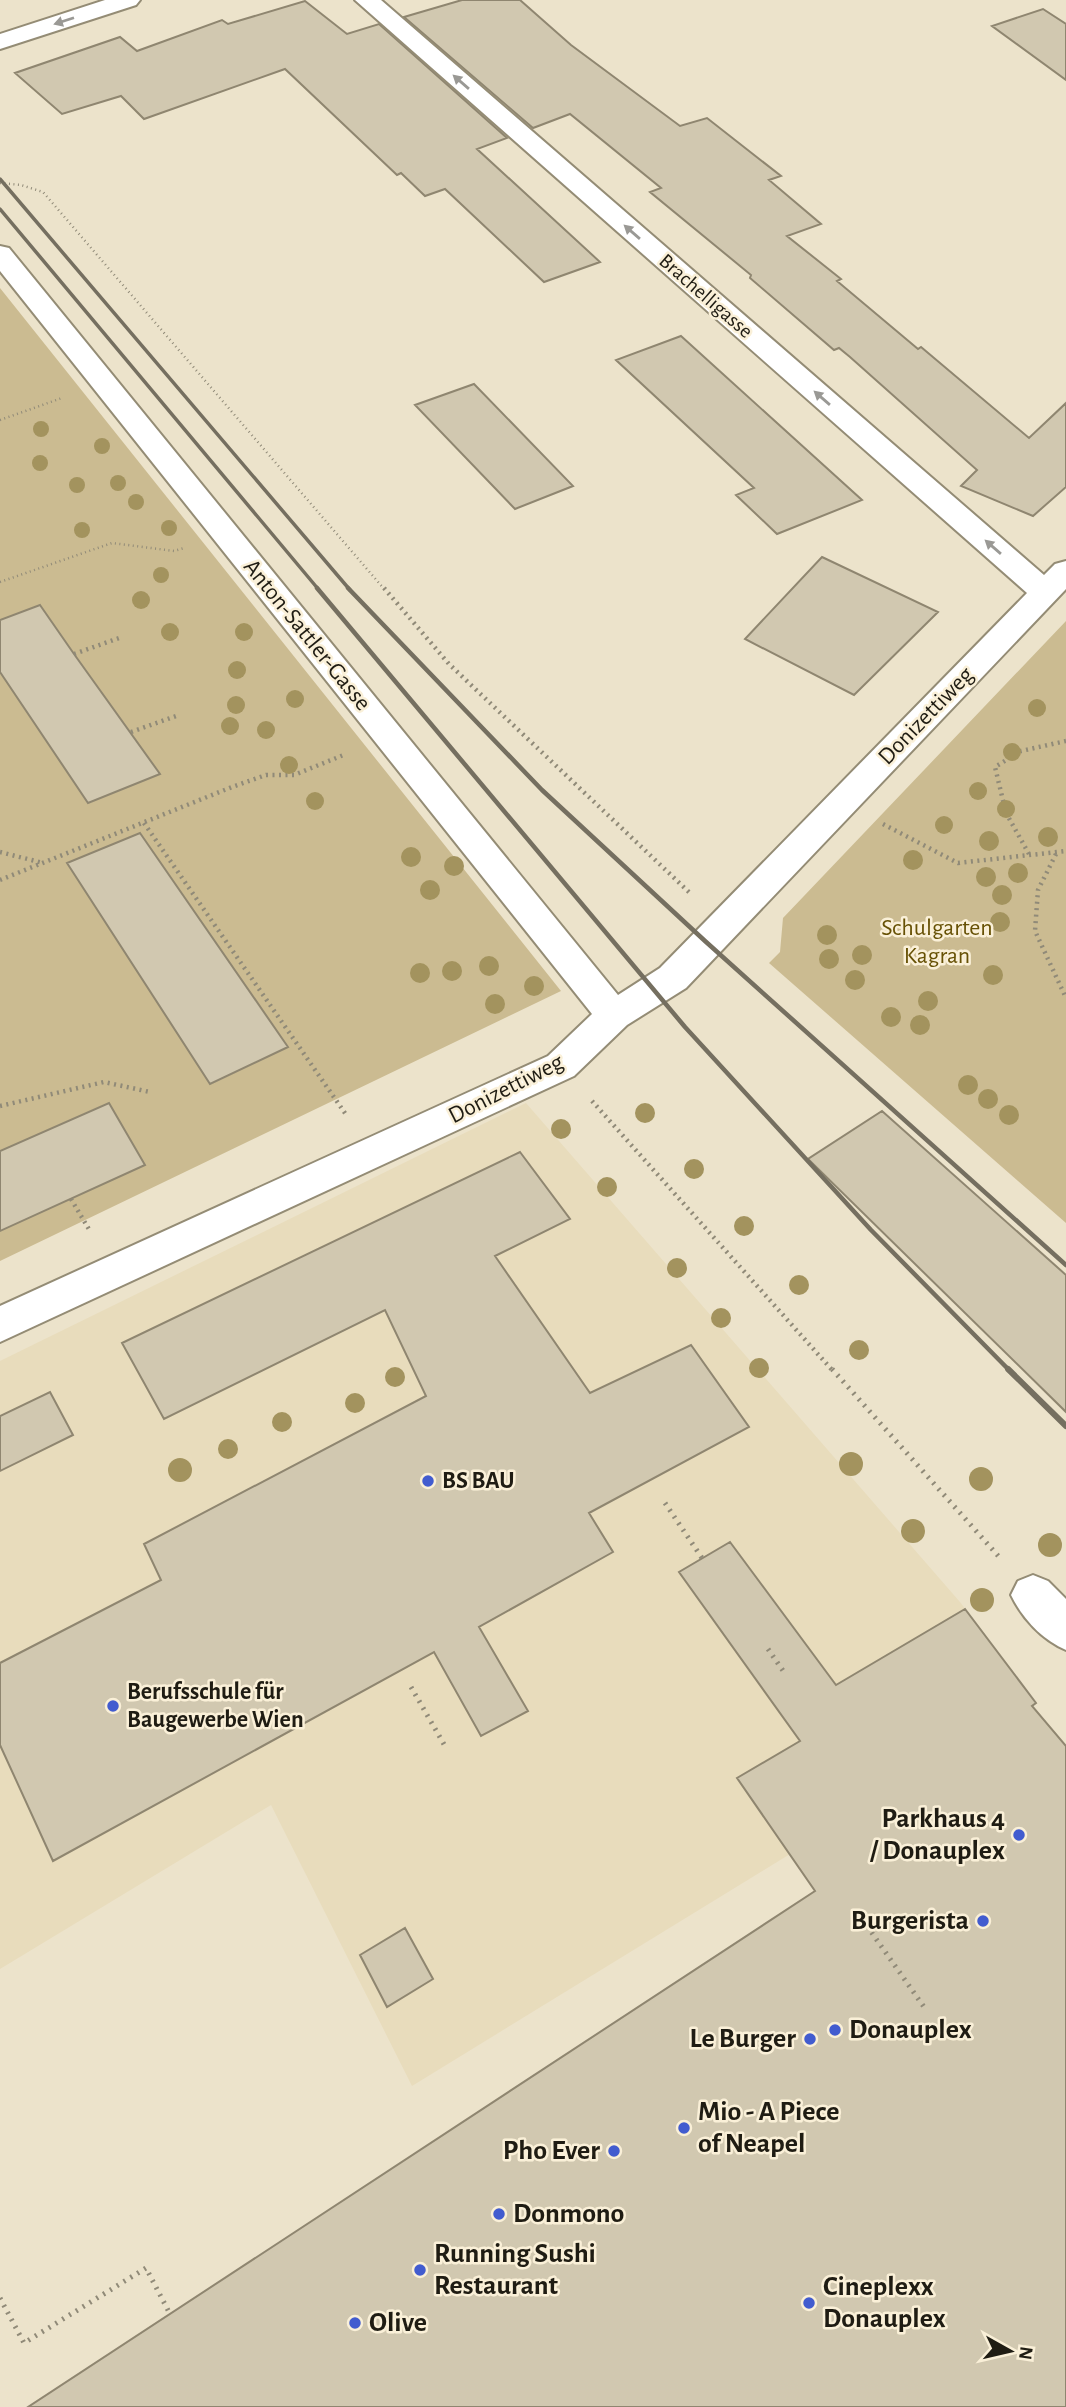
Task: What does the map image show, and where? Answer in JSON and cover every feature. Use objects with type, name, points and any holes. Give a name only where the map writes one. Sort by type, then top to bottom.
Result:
[{"type":"street","points":[[0,42],[128,0]]},
{"type":"street","name":"Brachelligasse","points":[[367,0],[1055,582]]},
{"type":"street","name":"Anton-Sattler-Gasse","points":[[0,254],[614,1015]]},
{"type":"street","name":"Donizettiweg","points":[[0,1325],[561,1066],[614,1015],[673,978],[1055,582]]},
{"type":"street","points":[[1033,1595],[1066,1629]]},
{"type":"path","points":[[0,183],[21,185],[43,192],[449,664],[723,925]]},
{"type":"path","points":[[0,420],[105,383]]},
{"type":"path","points":[[0,582],[112,542],[174,551],[225,533]]},
{"type":"path","points":[[74,654],[122,637]]},
{"type":"path","points":[[131,732],[179,715]]},
{"type":"path","points":[[0,880],[266,775],[294,775],[389,737]]},
{"type":"path","points":[[1029,854],[1008,824],[998,794],[995,767],[1021,751],[1066,741]]},
{"type":"path","points":[[842,803],[958,863],[1029,854],[1055,855],[1066,851]]},
{"type":"path","points":[[144,823],[351,1122]]},
{"type":"path","points":[[0,852],[44,863]]},
{"type":"path","points":[[1055,855],[1038,890],[1035,931],[1066,998]]},
{"type":"path","points":[[163,866],[172,863]]},
{"type":"path","points":[[256,1001],[265,997]]},
{"type":"path","points":[[561,1066],[1033,1595]]},
{"type":"path","points":[[0,1106],[104,1082],[149,1092]]},
{"type":"path","points":[[71,1199],[96,1242]]},
{"type":"path","points":[[665,1503],[702,1558]]},
{"type":"path","points":[[768,1649],[786,1675]]},
{"type":"path","points":[[411,1687],[445,1746]]},
{"type":"path","points":[[867,1926],[923,2007]]},
{"type":"path","points":[[0,2298],[24,2343],[146,2268],[170,2314]]},
{"type":"shaded area","name":"BS BAU","points":[[526,1103],[960,1602],[1036,1703],[412,2086],[271,1805],[0,1969],[0,1361]]},
{"type":"green space","points":[[0,288],[561,991],[0,1261],[0,1231],[108,1103],[0,1151],[0,672],[159,774],[40,606],[0,620]],"holes":[[[140,833],[288,1047],[211,1084],[67,863]]]},
{"type":"green space","name":"Schulgarten Kagran","points":[[1066,621],[1066,1223],[769,963],[780,952],[783,918]]},
{"type":"building","points":[[462,0],[520,0],[571,45],[680,126],[707,118],[781,176],[769,180],[821,224],[787,236],[841,279],[837,281],[918,349],[921,347],[1029,438],[1066,403],[1066,487],[1033,516],[961,486],[977,470],[850,357],[839,348],[834,350],[750,278],[751,275],[650,192],[661,188],[570,114],[533,128],[404,17]]},
{"type":"building","points":[[305,1],[347,34],[379,24],[507,138],[477,149],[600,262],[544,282],[445,189],[425,196],[401,173],[397,175],[285,69],[144,119],[121,96],[62,114],[15,73],[120,37],[137,51],[222,20],[228,24]]},
{"type":"building","points":[[1043,9],[1066,24],[1066,80],[992,26]]},
{"type":"building","points":[[681,336],[862,500],[777,534],[736,495],[754,488],[616,360]]},
{"type":"building","points":[[474,384],[573,486],[515,509],[415,405]]},
{"type":"building","points":[[822,557],[938,612],[854,695],[745,639]]},
{"type":"building","points":[[40,605],[160,774],[88,803],[0,672],[0,620]]},
{"type":"building","points":[[140,833],[288,1047],[210,1084],[67,863]]},
{"type":"building","points":[[109,1103],[145,1165],[0,1231],[0,1151]]},
{"type":"building","points":[[882,1111],[1066,1275],[1066,1412],[808,1159]]},
{"type":"building","points":[[520,1152],[570,1219],[495,1256],[590,1393],[691,1345],[749,1427],[589,1513],[613,1552],[479,1627],[528,1711],[481,1736],[434,1652],[53,1861],[0,1745],[0,1663],[161,1580],[144,1544],[426,1396],[385,1310],[164,1419],[122,1343]]},
{"type":"building","points":[[50,1392],[73,1435],[0,1471],[0,1416]]},
{"type":"building","name":"Donauplex","points":[[730,1542],[836,1685],[965,1609],[1036,1703],[1032,1706],[1066,1746],[1066,2407],[28,2407],[815,1891],[737,1778],[800,1741],[679,1572]]},
{"type":"building","points":[[405,1928],[433,1979],[387,2007],[360,1955]]},
{"type":"railway","points":[[0,179],[350,590]]},
{"type":"railway","points":[[0,209],[319,590]]},
{"type":"railway","points":[[317,588],[685,1027],[871,1230],[1009,1370]]},
{"type":"railway","points":[[348,588],[542,790],[705,941],[1066,1265]]},
{"type":"railway","points":[[1009,1370],[1066,1426]]},
{"type":"place","name":"BS BAU","points":[[428,1481]]},
{"type":"place","name":"Berufsschule für Baugewerbe Wien","points":[[113,1706]]},
{"type":"place","name":"Parkhaus 4 / Donauplex","points":[[1019,1835]]},
{"type":"place","name":"Burgerista","points":[[983,1921]]},
{"type":"place","name":"Donauplex","points":[[835,2030]]},
{"type":"place","name":"Le Burger","points":[[810,2039]]},
{"type":"place","name":"Mio - A Piece of Neapel","points":[[684,2128]]},
{"type":"place","name":"Pho Ever","points":[[614,2151]]},
{"type":"place","name":"Donmono","points":[[499,2214]]},
{"type":"place","name":"Running Sushi Restaurant","points":[[420,2270]]},
{"type":"place","name":"Cineplexx Donauplex","points":[[809,2303]]},
{"type":"place","name":"Olive","points":[[355,2323]]}]
